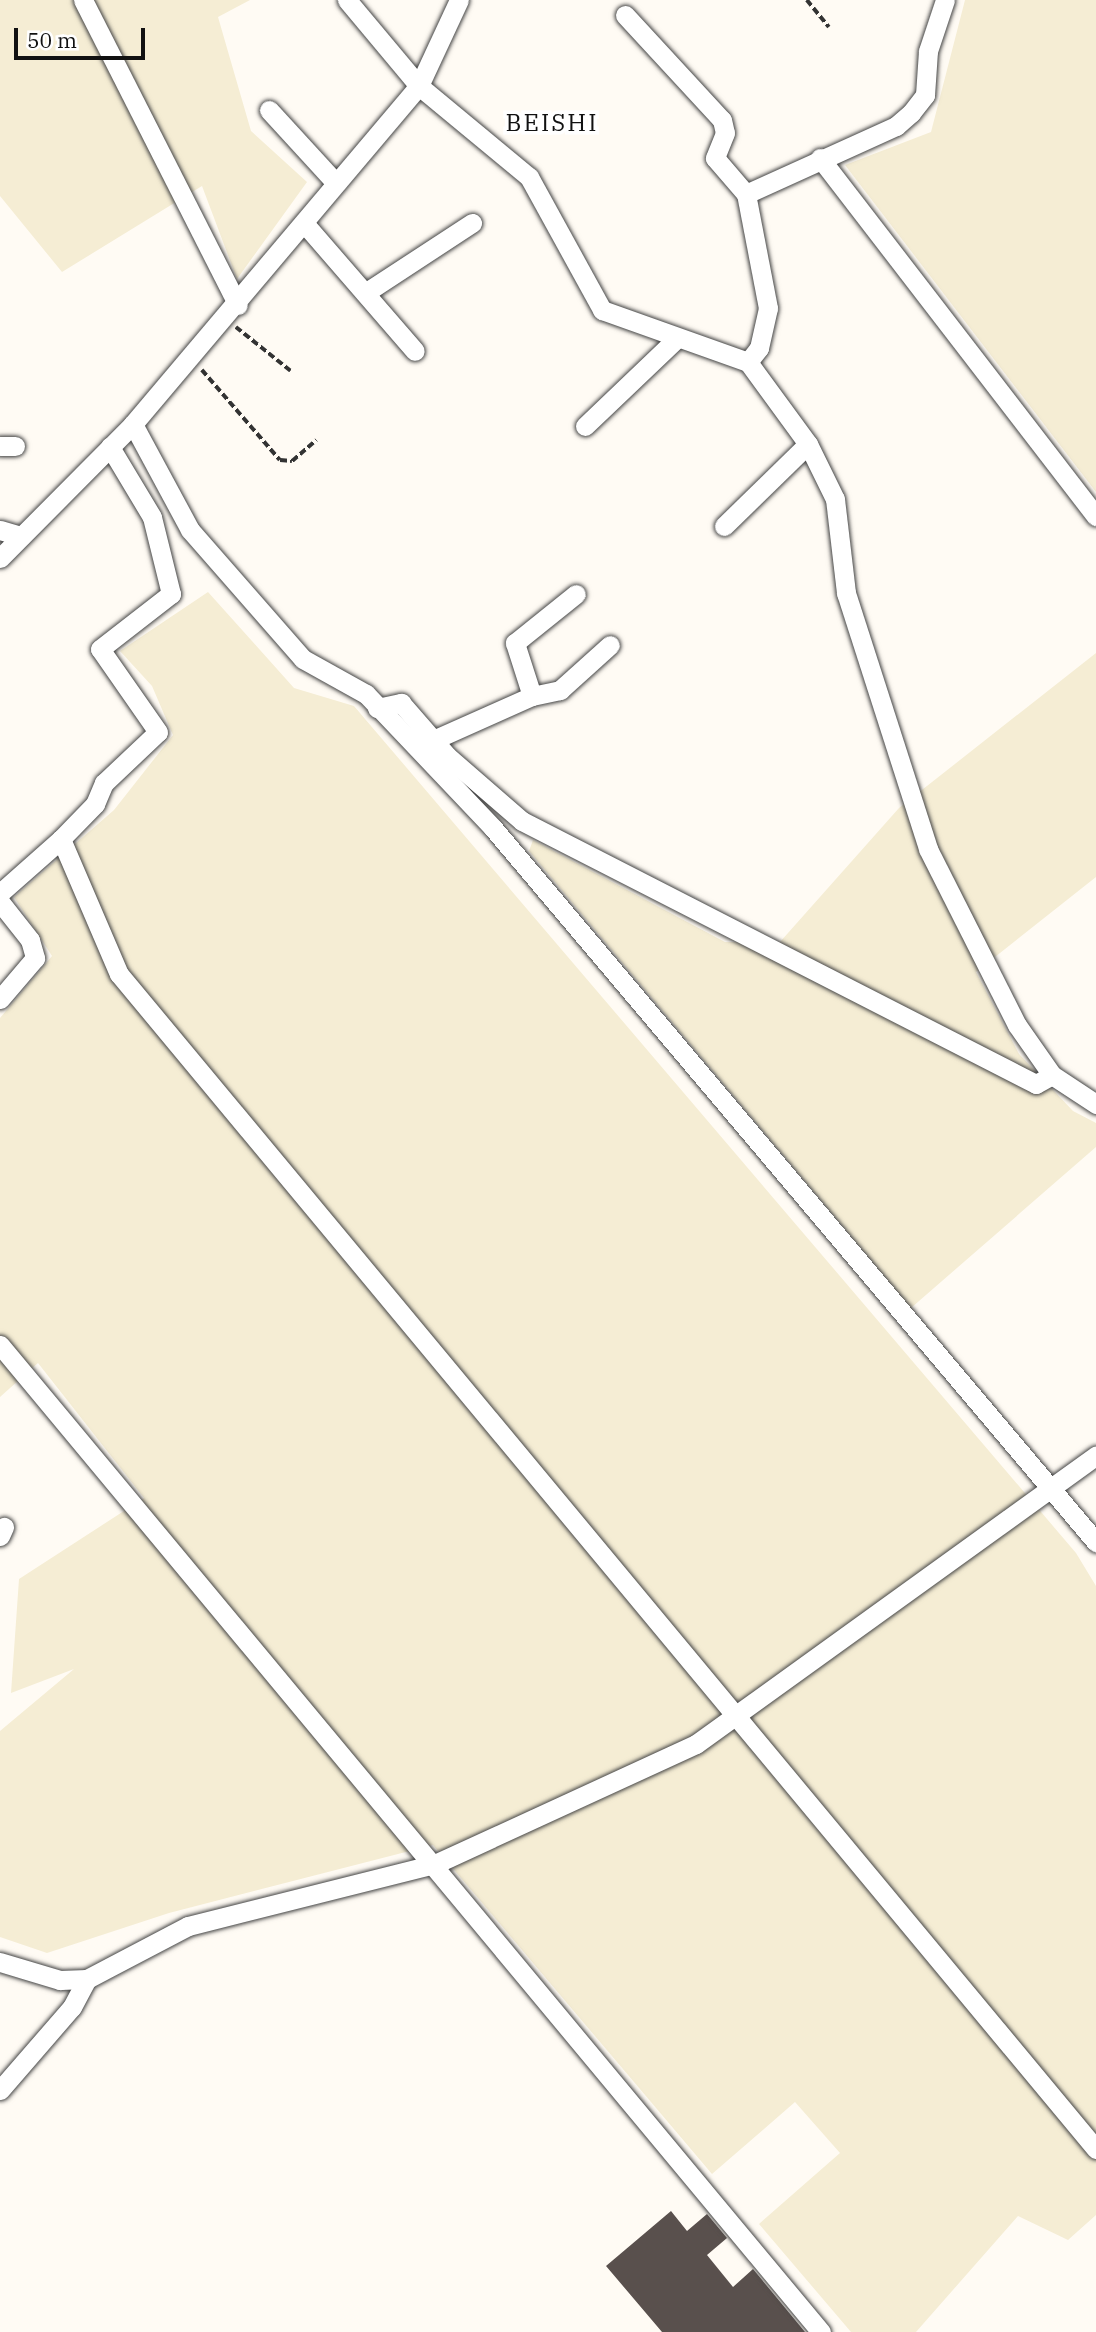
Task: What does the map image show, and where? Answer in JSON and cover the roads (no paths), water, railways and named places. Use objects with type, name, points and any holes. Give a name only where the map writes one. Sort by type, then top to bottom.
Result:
[{"type":"street","points":[[83,0],[232,312]]},
{"type":"street","points":[[347,0],[419,86],[529,177],[602,310],[674,341],[748,362],[808,444],[835,499],[846,593],[928,849],[992,983],[1052,1075],[1096,1104]]},
{"type":"street","points":[[0,558],[133,424],[232,312],[336,183],[419,86],[459,0]]},
{"type":"street","points":[[746,194],[820,158],[896,126],[925,95],[928,51],[944,0]]},
{"type":"street","points":[[625,15],[722,120],[725,133],[715,158],[746,194],[768,309],[759,348],[748,362]]},
{"type":"street","points":[[269,110],[336,183]]},
{"type":"street","points":[[820,158],[1096,516]]},
{"type":"street","points":[[304,223],[415,351]]},
{"type":"street","points":[[365,293],[472,223]]},
{"type":"street","points":[[585,426],[674,341]]},
{"type":"street","points":[[133,424],[199,540],[303,659],[358,687],[377,708],[522,821],[1036,1084],[1052,1075]]},
{"type":"street","points":[[724,526],[808,444]]},
{"type":"street","points":[[0,893],[61,839],[95,804],[104,783],[158,732],[100,649],[171,594],[152,517],[110,447]]},
{"type":"street","points":[[0,530],[21,536]]},
{"type":"street","points":[[532,696],[515,643],[576,594]]},
{"type":"street","points":[[423,744],[532,696],[560,690],[610,645]]},
{"type":"street","points":[[423,744],[1096,1542]]},
{"type":"street","points":[[61,839],[119,974],[1096,2149]]},
{"type":"street","points":[[0,902],[30,940],[35,958],[0,999]]},
{"type":"street","points":[[0,1345],[435,1864],[821,2332]]},
{"type":"street","points":[[0,1962],[61,1980],[87,1979],[188,1926],[435,1864],[696,1744],[1014,1519],[1048,1487],[1096,1455]]},
{"type":"street","points":[[0,2090],[72,2007],[87,1979]]},
{"type":"district","name":"BEISHI","points":[[552,123]]}]
